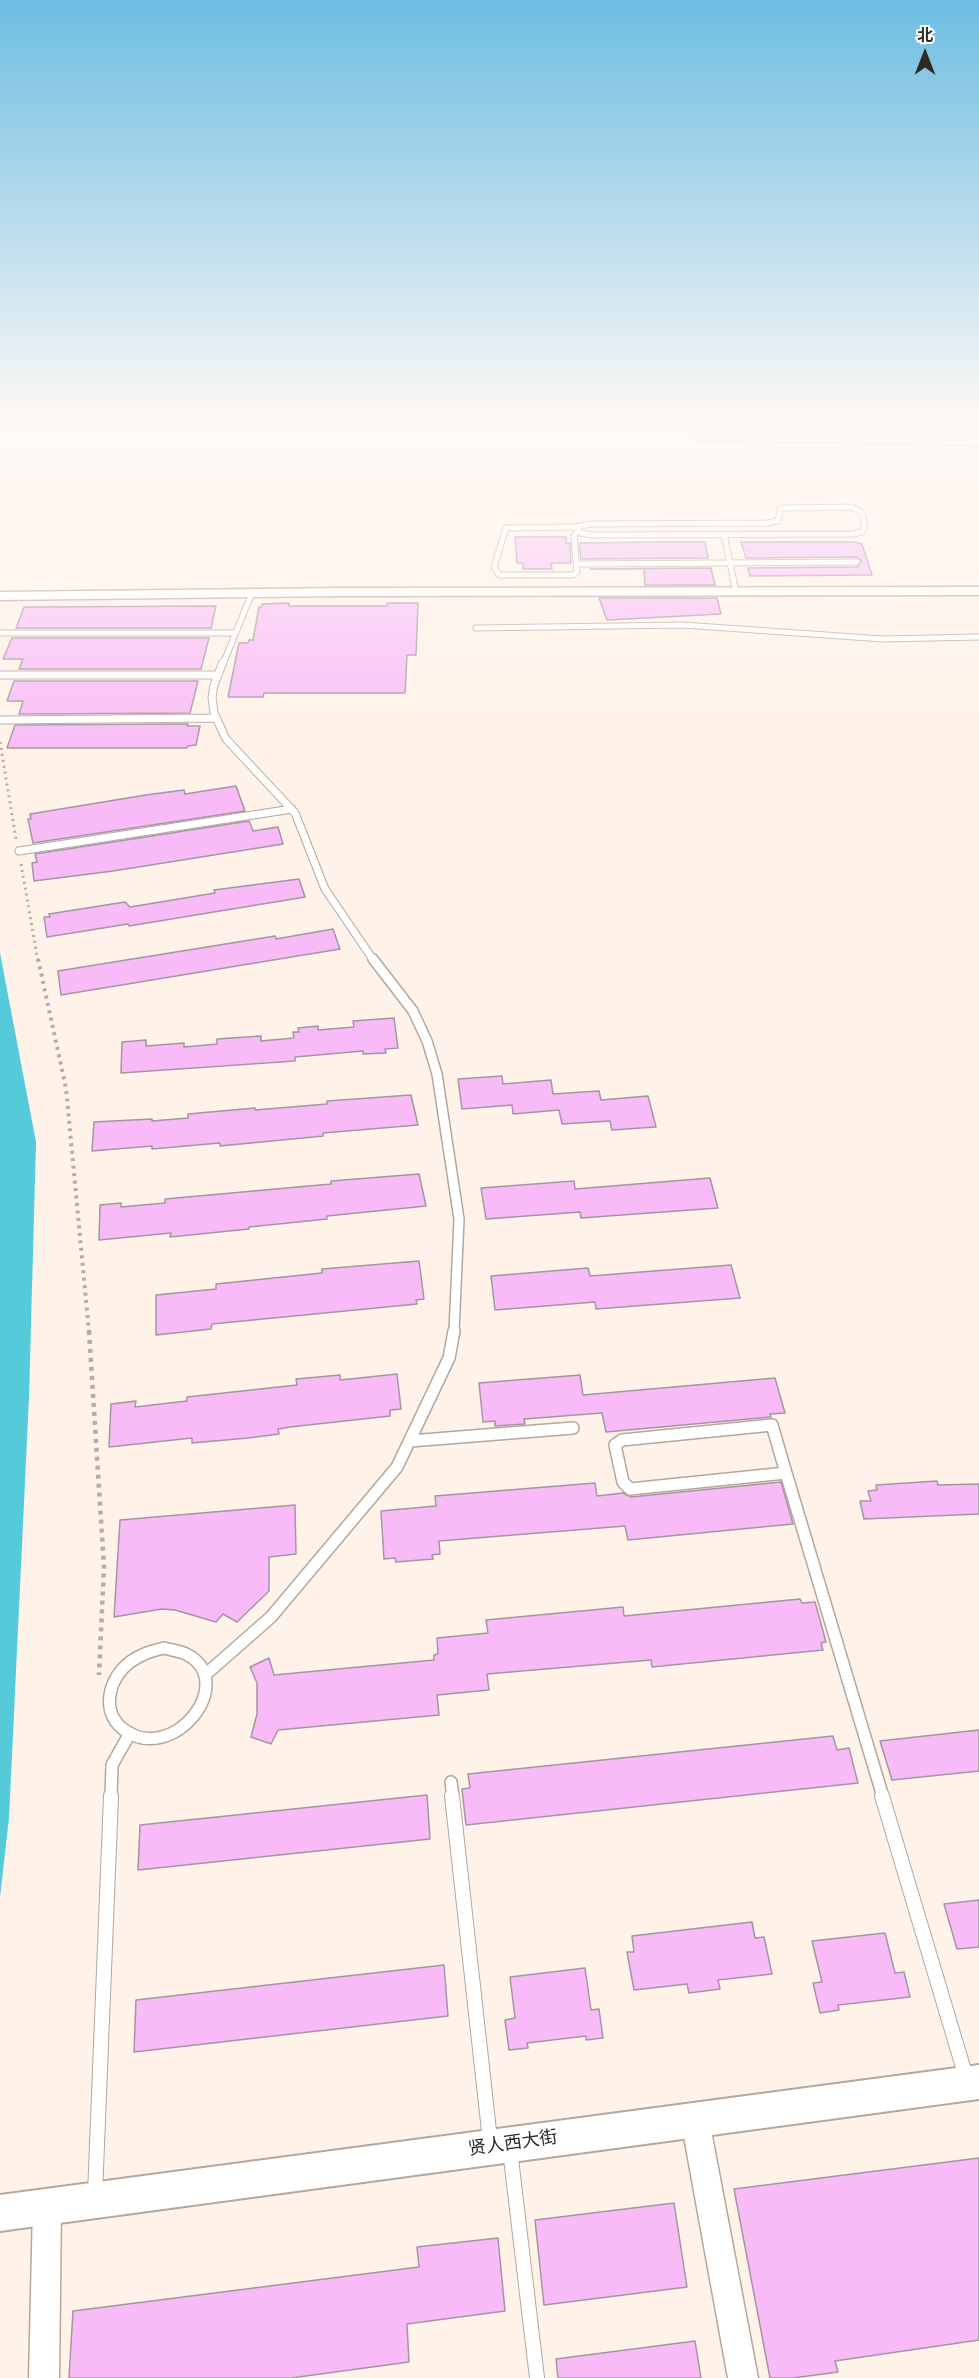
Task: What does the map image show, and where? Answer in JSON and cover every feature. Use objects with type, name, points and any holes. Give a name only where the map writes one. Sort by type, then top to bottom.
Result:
[{"type":"street","points":[[0,596],[979,591]]},
{"type":"street","name":"贤人西大街","points":[[0,2213],[974,2083]]},
{"type":"street","points":[[695,2120],[743,2378]]},
{"type":"street","points":[[44,2378],[47,2207]]},
{"type":"lane","points":[[503,537],[494,567],[499,575],[573,575],[577,572],[574,537]]},
{"type":"lane","points":[[724,537],[736,592]]},
{"type":"lane","points":[[577,564],[857,562]]},
{"type":"lane","points":[[205,1675],[271,1617],[397,1467],[449,1358],[457,1310],[459,1219],[437,1074],[427,1041],[413,1011],[355,936],[325,890],[292,809],[226,738],[216,718],[212,697],[218,675],[252,593]]},
{"type":"lane","points":[[476,628],[683,625],[883,639],[979,637]]},
{"type":"lane","points":[[0,633],[235,633]]},
{"type":"lane","points":[[0,675],[218,675]]},
{"type":"lane","points":[[0,720],[216,718]]},
{"type":"lane","points":[[18,851],[292,809]]},
{"type":"lane","points":[[786,1473],[630,1490],[623,1482],[615,1445],[622,1440],[772,1425],[974,2083]]},
{"type":"lane","points":[[410,1441],[573,1428]]},
{"type":"lane","points":[[176,1649],[187,1653],[201,1666],[205,1675],[206,1698],[200,1712],[189,1724],[175,1733],[160,1738],[144,1738],[118,1725],[111,1713],[109,1699],[111,1685],[118,1671],[128,1662],[151,1650],[176,1649]]},
{"type":"lane","points":[[94,2200],[112,1765],[130,1733]]},
{"type":"lane","points":[[451,1782],[500,2146],[537,2378]]},
{"type":"path","points":[[0,742],[38,960],[66,1088],[85,1275],[104,1567],[98,1687],[109,1699]]},
{"type":"water","points":[[0,953],[36,1142],[29,1397],[9,1818],[0,1897]]},
{"type":"building","points":[[515,537],[566,537],[566,543],[570,543],[571,563],[551,563],[552,569],[523,569],[523,563],[517,563]]},
{"type":"building","points":[[705,542],[708,558],[581,559],[579,543]]},
{"type":"building","points":[[741,542],[855,542],[862,544],[872,575],[750,576],[748,568],[857,567],[862,561],[857,557],[746,558]]},
{"type":"building","points":[[711,568],[715,585],[645,585],[644,569],[590,569]]},
{"type":"building","points":[[599,598],[717,598],[721,614],[607,620]]},
{"type":"building","points":[[289,603],[289,606],[387,606],[387,603],[418,603],[416,655],[407,655],[405,693],[264,693],[263,697],[228,697],[239,643],[248,643],[249,640],[253,640],[259,607],[262,607],[262,604]]},
{"type":"building","points":[[216,606],[211,628],[16,628],[24,607]]},
{"type":"building","points":[[12,638],[209,638],[201,669],[19,669],[23,659],[3,659]]},
{"type":"building","points":[[14,681],[198,681],[190,713],[19,714],[23,701],[7,701]]},
{"type":"building","points":[[188,724],[187,726],[200,726],[196,745],[187,748],[7,748],[15,725]]},
{"type":"building","points":[[236,786],[245,811],[33,843],[28,819],[31,819],[30,814],[146,795],[184,790],[185,794]]},
{"type":"building","points":[[249,821],[253,831],[278,827],[283,844],[34,881],[32,863],[37,862],[35,854]]},
{"type":"building","points":[[299,879],[305,897],[47,937],[44,917],[50,917],[49,914],[125,902],[130,907],[215,893],[214,890]]},
{"type":"building","points":[[333,929],[340,949],[61,995],[58,971],[275,936],[276,939]]},
{"type":"building","points":[[394,1018],[398,1048],[385,1049],[386,1053],[363,1054],[363,1051],[295,1057],[295,1061],[121,1073],[122,1042],[146,1040],[146,1046],[184,1043],[184,1047],[217,1044],[217,1039],[261,1036],[261,1041],[294,1038],[293,1032],[299,1032],[298,1028],[318,1026],[318,1030],[354,1027],[353,1021]]},
{"type":"building","points":[[502,1076],[503,1084],[551,1080],[553,1094],[599,1091],[601,1100],[648,1096],[656,1127],[612,1130],[610,1121],[562,1124],[559,1110],[513,1114],[512,1105],[462,1109],[458,1079]]},
{"type":"building","points":[[411,1095],[418,1125],[323,1133],[323,1136],[220,1146],[220,1143],[92,1151],[94,1122],[188,1118],[188,1114],[327,1104],[327,1101]]},
{"type":"building","points":[[419,1174],[426,1206],[327,1216],[327,1219],[249,1227],[249,1229],[170,1237],[171,1233],[99,1240],[100,1205],[121,1203],[121,1207],[165,1203],[165,1199]]},
{"type":"building","points":[[710,1178],[718,1208],[581,1218],[580,1212],[486,1219],[481,1188],[574,1181],[575,1189]]},
{"type":"building","points":[[419,1261],[424,1299],[416,1300],[417,1304],[212,1324],[211,1329],[156,1335],[156,1295],[216,1289],[216,1284],[322,1273],[322,1269]]},
{"type":"building","points":[[731,1265],[740,1298],[596,1309],[595,1302],[495,1310],[491,1276],[588,1268],[590,1276]]},
{"type":"building","points":[[397,1374],[401,1409],[390,1410],[390,1416],[290,1427],[278,1429],[279,1434],[248,1438],[192,1443],[192,1438],[109,1447],[111,1404],[136,1401],[135,1407],[187,1401],[187,1397],[297,1385],[296,1379],[340,1375],[340,1380]]},
{"type":"building","points":[[580,1375],[583,1395],[775,1378],[785,1413],[770,1414],[771,1417],[606,1432],[602,1413],[524,1419],[525,1424],[495,1426],[495,1421],[483,1422],[479,1383]]},
{"type":"building","points":[[937,1481],[938,1485],[979,1484],[979,1514],[864,1519],[860,1501],[871,1501],[868,1491],[877,1490],[876,1485]]},
{"type":"building","points":[[781,1482],[793,1524],[628,1540],[625,1526],[439,1541],[440,1554],[432,1555],[433,1559],[396,1562],[395,1558],[384,1559],[381,1511],[436,1506],[435,1496],[595,1483],[597,1496],[623,1493],[631,1497]]},
{"type":"building","points":[[295,1505],[296,1554],[269,1557],[269,1591],[237,1622],[223,1614],[216,1622],[175,1610],[162,1609],[114,1617],[120,1520]]},
{"type":"building","points":[[800,1599],[802,1603],[815,1602],[826,1642],[821,1643],[823,1650],[652,1667],[651,1660],[487,1674],[489,1690],[437,1695],[439,1715],[278,1730],[271,1744],[251,1737],[257,1714],[257,1683],[250,1667],[269,1658],[274,1675],[434,1660],[434,1655],[438,1654],[437,1638],[488,1633],[486,1620],[623,1607],[624,1616]]},
{"type":"building","points":[[979,1730],[979,1771],[892,1780],[880,1741]]},
{"type":"building","points":[[833,1736],[837,1750],[849,1748],[858,1783],[466,1825],[462,1789],[470,1788],[468,1774]]},
{"type":"building","points":[[427,1795],[430,1839],[138,1870],[140,1825]]},
{"type":"building","points":[[979,1900],[979,1947],[957,1949],[944,1904]]},
{"type":"building","points":[[752,1922],[755,1938],[764,1937],[772,1974],[718,1980],[720,1989],[689,1993],[687,1984],[634,1990],[627,1952],[634,1952],[632,1936]]},
{"type":"building","points":[[885,1933],[895,1973],[904,1972],[910,1997],[838,2005],[839,2010],[820,2013],[813,1983],[822,1982],[812,1941]]},
{"type":"building","points":[[444,1965],[448,2016],[134,2052],[136,2000]]},
{"type":"building","points":[[585,1968],[591,2010],[599,2009],[603,2038],[586,2040],[586,2036],[527,2043],[528,2048],[509,2050],[505,2020],[515,2018],[510,1977]]},
{"type":"building","points":[[979,2158],[979,2340],[835,2361],[838,2372],[793,2378],[770,2378],[734,2189]]},
{"type":"building","points":[[674,2203],[687,2287],[544,2305],[535,2220]]},
{"type":"building","points":[[498,2238],[505,2311],[407,2324],[409,2362],[291,2378],[69,2378],[73,2311],[419,2267],[417,2247]]},
{"type":"building","points":[[695,2341],[701,2378],[558,2378],[556,2359]]}]
